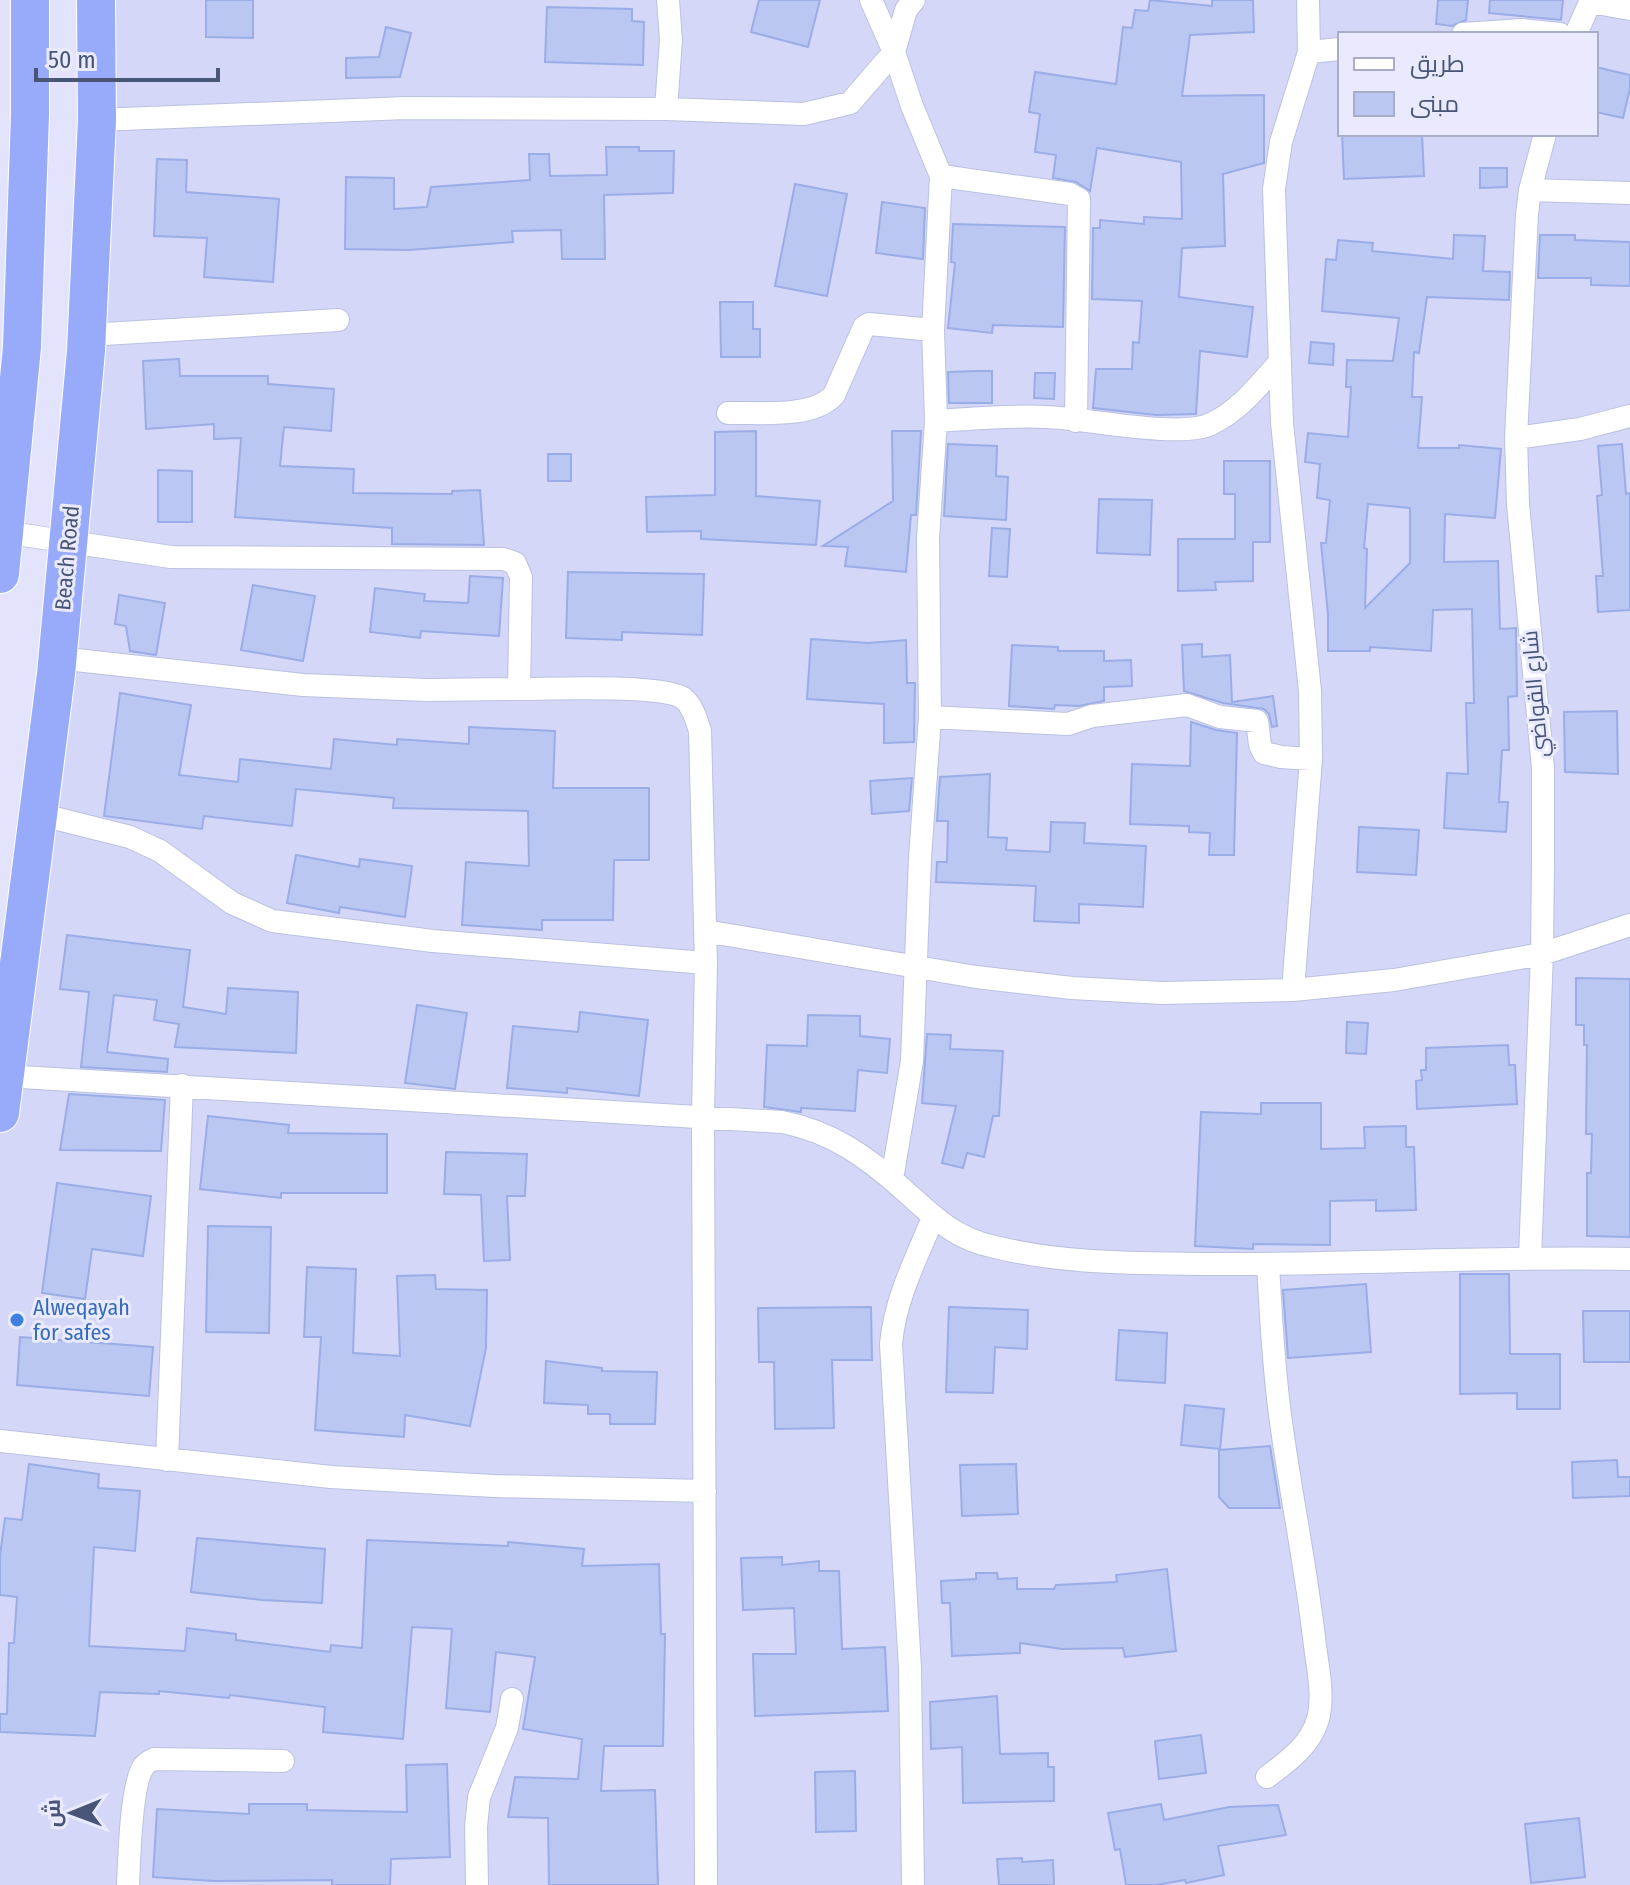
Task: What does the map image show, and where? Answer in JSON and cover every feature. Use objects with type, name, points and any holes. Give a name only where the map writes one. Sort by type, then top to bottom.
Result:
[{"type":"highway","points":[[0,574],[22,347],[30,115],[30,0]]},
{"type":"highway","name":"Beach Road","points":[[0,1113],[58,658],[87,335],[97,120],[96,0]]},
{"type":"street","points":[[666,109],[671,40],[668,0]]},
{"type":"street","points":[[871,0],[941,176],[933,330],[936,421],[928,538],[930,717],[914,965],[912,1061],[892,1179]]},
{"type":"street","points":[[97,120],[406,108],[666,109],[804,114],[850,103],[894,52],[906,10],[914,0]]},
{"type":"street","points":[[1293,990],[1311,759],[1306,639],[1286,480],[1274,189],[1276,162],[1309,52],[1308,0]]},
{"type":"street","points":[[1577,32],[1591,1],[1630,9]]},
{"type":"street","points":[[1492,32],[1541,32]]},
{"type":"street","points":[[1309,52],[1338,49]]},
{"type":"street","name":"شارع القواضي","points":[[1530,1257],[1542,954],[1543,768],[1518,504],[1516,438],[1524,245],[1530,190],[1544,136]]},
{"type":"street","points":[[941,176],[1070,194],[1079,199],[1076,421]]},
{"type":"street","points":[[1530,190],[1630,193]]},
{"type":"street","points":[[87,335],[338,320]]},
{"type":"street","points":[[728,413],[811,410],[827,402],[834,395],[864,327],[869,324],[933,330]]},
{"type":"street","points":[[936,421],[1047,417],[1166,429],[1210,425],[1234,411],[1279,363]]},
{"type":"street","points":[[1516,438],[1580,429],[1630,416]]},
{"type":"street","points":[[3,532],[171,557],[510,560],[519,567],[521,577],[519,689]]},
{"type":"street","points":[[58,658],[303,685],[426,690],[634,690],[678,695],[687,701],[700,731],[706,963],[703,1116],[706,1885]]},
{"type":"street","points":[[930,717],[1068,724],[1092,716],[1187,705],[1220,717],[1257,721],[1264,753],[1311,759]]},
{"type":"street","points":[[38,814],[130,837],[160,851],[232,903],[272,921],[433,941],[706,963]]},
{"type":"street","points":[[705,931],[976,977],[1072,988],[1163,993],[1293,990],[1394,980],[1542,954],[1630,925]]},
{"type":"street","points":[[4,1076],[782,1122],[832,1137],[892,1179],[933,1218],[953,1232],[975,1243],[1009,1251],[1141,1263],[1268,1264],[1530,1257],[1630,1259]]},
{"type":"street","points":[[167,1460],[182,1085]]},
{"type":"street","points":[[913,1885],[910,1668],[891,1344],[892,1325],[902,1291],[933,1218]]},
{"type":"street","points":[[1267,1777],[1300,1750],[1319,1716],[1319,1676],[1312,1614],[1272,1349],[1268,1264]]},
{"type":"street","points":[[0,1441],[331,1477],[416,1483],[705,1491]]},
{"type":"street","points":[[477,1885],[479,1797],[507,1728],[512,1699]]},
{"type":"street","points":[[128,1885],[135,1797],[145,1763],[154,1759],[283,1761]]},
{"type":"shaded area","points":[[96,0],[1630,0],[1630,1885],[0,1885],[0,1113],[38,814]]},
{"type":"building","points":[[206,0],[253,0],[253,38],[206,37]]},
{"type":"building","points":[[759,0],[820,0],[808,47],[751,32]]},
{"type":"building","points":[[1150,0],[1212,6],[1212,0],[1253,0],[1254,32],[1190,35],[1182,96],[1264,95],[1264,163],[1223,174],[1225,246],[1182,248],[1179,297],[1253,307],[1247,357],[1200,351],[1196,414],[1156,415],[1093,408],[1096,369],[1132,369],[1133,342],[1139,343],[1142,301],[1092,299],[1093,228],[1100,228],[1100,220],[1144,224],[1144,217],[1182,219],[1181,162],[1097,148],[1090,191],[1076,182],[1053,178],[1056,155],[1035,152],[1040,114],[1029,112],[1035,72],[1116,84],[1123,27],[1132,28],[1135,10],[1148,11]]},
{"type":"building","points":[[1438,0],[1468,0],[1466,20],[1452,26],[1436,24]]},
{"type":"building","points":[[1490,0],[1563,0],[1561,20],[1489,13]]},
{"type":"building","points":[[547,7],[632,9],[632,21],[644,22],[643,65],[545,62]]},
{"type":"building","points":[[386,27],[411,33],[400,77],[346,78],[346,58],[379,57]]},
{"type":"building","points":[[1598,67],[1630,75],[1623,118],[1598,112]]},
{"type":"building","points":[[1342,136],[1422,136],[1424,176],[1344,179]]},
{"type":"building","points":[[606,147],[674,151],[673,193],[604,195],[605,259],[562,259],[561,230],[512,231],[513,242],[409,250],[345,249],[346,177],[394,178],[394,209],[427,207],[431,187],[530,180],[529,154],[549,154],[550,176],[607,175]]},
{"type":"building","points":[[157,159],[187,160],[186,192],[279,199],[273,282],[204,277],[207,238],[154,236]]},
{"type":"building","points":[[1480,168],[1507,168],[1507,187],[1480,188]]},
{"type":"building","points":[[795,184],[847,194],[827,296],[775,286]]},
{"type":"building","points":[[882,202],[925,208],[923,259],[876,253]]},
{"type":"building","points":[[953,224],[1065,227],[1063,327],[993,325],[992,333],[948,328],[955,263],[951,262]]},
{"type":"building","points":[[1454,235],[1485,236],[1483,271],[1510,272],[1509,300],[1427,297],[1419,353],[1414,352],[1412,397],[1422,397],[1418,448],[1459,448],[1459,445],[1501,449],[1495,518],[1445,514],[1444,562],[1498,561],[1500,629],[1516,628],[1517,696],[1508,697],[1509,750],[1502,750],[1499,802],[1508,802],[1506,832],[1444,828],[1447,773],[1468,774],[1466,703],[1474,703],[1472,609],[1433,610],[1431,651],[1370,647],[1370,651],[1328,651],[1321,543],[1326,543],[1330,500],[1317,498],[1320,464],[1305,462],[1308,433],[1348,437],[1351,387],[1346,387],[1347,360],[1393,361],[1399,318],[1322,311],[1326,259],[1336,260],[1338,240],[1373,243],[1372,251],[1453,259]],"holes":[[[1368,504],[1410,508],[1410,563],[1365,608],[1367,549],[1364,548]]]},
{"type":"building","points":[[1540,235],[1575,235],[1575,240],[1630,242],[1630,286],[1591,285],[1591,278],[1538,278]]},
{"type":"building","points":[[720,302],[753,302],[753,329],[760,329],[760,357],[721,357]]},
{"type":"building","points":[[1311,342],[1334,344],[1333,365],[1309,363]]},
{"type":"building","points":[[179,359],[180,376],[268,376],[268,384],[334,389],[331,431],[284,427],[280,466],[354,469],[353,493],[452,494],[452,491],[480,490],[484,545],[392,544],[392,528],[235,517],[241,438],[214,439],[214,424],[146,429],[143,361]]},
{"type":"building","points":[[992,371],[992,403],[949,403],[948,372]]},
{"type":"building","points":[[1035,373],[1055,373],[1054,399],[1034,398]]},
{"type":"building","points":[[756,431],[756,496],[820,501],[816,545],[701,539],[701,531],[647,532],[646,497],[715,495],[715,432]]},
{"type":"building","points":[[892,431],[921,431],[916,515],[911,515],[906,572],[845,566],[848,547],[823,546],[893,501]]},
{"type":"building","points":[[948,444],[997,446],[996,476],[1008,477],[1006,520],[944,516]]},
{"type":"building","points":[[1622,444],[1626,494],[1630,493],[1630,610],[1598,612],[1596,576],[1603,576],[1597,496],[1602,495],[1598,446]]},
{"type":"building","points":[[548,454],[571,454],[571,481],[548,481]]},
{"type":"building","points":[[1224,461],[1270,461],[1270,542],[1253,542],[1253,581],[1215,582],[1216,590],[1178,591],[1178,539],[1235,539],[1235,494],[1224,494]]},
{"type":"building","points":[[158,470],[192,471],[192,522],[158,522]]},
{"type":"building","points":[[1099,499],[1152,500],[1150,555],[1097,553]]},
{"type":"building","points":[[992,528],[1010,529],[1007,577],[989,576]]},
{"type":"building","points":[[568,572],[704,574],[702,635],[622,632],[622,640],[566,638]]},
{"type":"building","points":[[470,576],[503,578],[499,636],[421,631],[420,638],[370,632],[375,588],[425,594],[424,601],[468,603]]},
{"type":"building","points":[[253,585],[315,596],[303,661],[241,650]]},
{"type":"building","points":[[119,595],[165,603],[156,655],[130,651],[126,626],[115,624]]},
{"type":"building","points":[[811,639],[868,643],[906,640],[907,683],[915,683],[914,742],[884,743],[884,704],[807,699]]},
{"type":"building","points":[[1202,644],[1202,657],[1230,655],[1232,702],[1273,696],[1277,726],[1272,727],[1269,714],[1264,709],[1223,703],[1184,691],[1182,645]]},
{"type":"building","points":[[1012,645],[1058,647],[1058,651],[1104,651],[1104,661],[1131,660],[1132,686],[1104,687],[1104,701],[1079,706],[1055,705],[1054,709],[1009,706]]},
{"type":"building","points":[[120,693],[191,705],[179,775],[238,782],[240,759],[331,769],[334,739],[397,745],[397,739],[469,744],[469,727],[555,731],[553,788],[649,788],[649,860],[614,860],[613,920],[542,920],[542,930],[462,925],[466,862],[529,866],[528,811],[393,808],[394,798],[296,789],[292,826],[204,816],[202,829],[104,816]]},
{"type":"building","points":[[1617,711],[1618,774],[1565,772],[1564,712]]},
{"type":"building","points":[[1191,722],[1237,733],[1234,855],[1209,855],[1210,833],[1189,832],[1189,826],[1130,824],[1132,764],[1190,766]]},
{"type":"building","points":[[990,774],[988,837],[1007,838],[1006,850],[1050,852],[1051,822],[1085,823],[1084,843],[1146,846],[1143,907],[1079,904],[1079,923],[1034,921],[1036,886],[936,882],[937,862],[947,862],[948,821],[937,821],[940,777]]},
{"type":"building","points":[[912,778],[909,811],[872,814],[870,781]]},
{"type":"building","points":[[1359,827],[1419,830],[1416,875],[1357,872]]},
{"type":"building","points":[[296,855],[359,867],[360,859],[412,866],[405,917],[340,907],[339,913],[287,903]]},
{"type":"building","points":[[67,935],[190,950],[183,1007],[226,1014],[228,988],[298,992],[296,1053],[175,1047],[179,1024],[154,1020],[157,1000],[114,995],[107,1052],[168,1059],[167,1072],[81,1067],[89,992],[60,989]]},
{"type":"building","points":[[1576,978],[1630,979],[1630,1237],[1587,1236],[1587,1173],[1591,1173],[1592,1134],[1586,1134],[1587,1045],[1584,1045],[1584,1025],[1576,1025]]},
{"type":"building","points":[[417,1005],[467,1013],[455,1089],[405,1083]]},
{"type":"building","points":[[580,1012],[648,1020],[639,1096],[567,1088],[567,1093],[507,1088],[513,1026],[578,1032]]},
{"type":"building","points":[[808,1015],[860,1016],[860,1036],[890,1039],[887,1073],[858,1070],[855,1111],[801,1108],[801,1112],[764,1107],[767,1045],[807,1046]]},
{"type":"building","points":[[1347,1022],[1368,1023],[1366,1054],[1346,1053]]},
{"type":"building","points":[[927,1034],[951,1035],[950,1049],[1003,1051],[999,1116],[993,1116],[984,1157],[967,1153],[963,1168],[942,1163],[956,1106],[922,1103]]},
{"type":"building","points":[[1508,1045],[1509,1065],[1515,1065],[1517,1104],[1417,1109],[1416,1081],[1422,1080],[1421,1070],[1426,1070],[1426,1048]]},
{"type":"building","points":[[69,1094],[165,1100],[161,1151],[60,1150]]},
{"type":"building","points":[[1261,1103],[1321,1103],[1321,1149],[1365,1148],[1364,1127],[1406,1126],[1406,1147],[1414,1147],[1416,1210],[1376,1211],[1376,1200],[1330,1201],[1330,1245],[1253,1244],[1253,1249],[1195,1246],[1201,1112],[1261,1114]]},
{"type":"building","points":[[208,1116],[289,1125],[288,1133],[387,1134],[387,1193],[281,1193],[281,1198],[200,1189]]},
{"type":"building","points":[[446,1152],[527,1154],[525,1196],[507,1196],[510,1260],[484,1261],[481,1195],[444,1194]]},
{"type":"building","points":[[57,1183],[151,1196],[143,1256],[92,1249],[85,1299],[42,1293]]},
{"type":"building","points":[[208,1226],[271,1227],[269,1333],[206,1332]]},
{"type":"building","points":[[307,1267],[356,1269],[353,1353],[400,1356],[397,1276],[435,1275],[436,1289],[487,1290],[486,1348],[470,1426],[405,1415],[404,1437],[315,1430],[321,1337],[304,1337]]},
{"type":"building","points":[[1460,1274],[1509,1274],[1510,1354],[1560,1354],[1560,1409],[1517,1409],[1517,1393],[1460,1394]]},
{"type":"building","points":[[1366,1284],[1371,1352],[1288,1358],[1283,1290]]},
{"type":"building","points":[[871,1307],[872,1360],[832,1360],[834,1428],[775,1429],[774,1362],[759,1362],[758,1308]]},
{"type":"building","points":[[949,1307],[1028,1310],[1027,1349],[995,1347],[993,1393],[946,1392]]},
{"type":"building","points":[[1583,1311],[1630,1311],[1630,1362],[1584,1362]]},
{"type":"building","points":[[1119,1330],[1167,1333],[1165,1383],[1116,1380]]},
{"type":"building","points":[[20,1337],[153,1347],[149,1396],[17,1385]]},
{"type":"building","points":[[546,1361],[602,1368],[602,1371],[657,1372],[655,1424],[610,1424],[610,1414],[588,1414],[588,1405],[544,1403]]},
{"type":"building","points":[[1185,1405],[1224,1409],[1220,1449],[1181,1445]]},
{"type":"building","points":[[1270,1446],[1280,1508],[1229,1508],[1219,1497],[1219,1450]]},
{"type":"building","points":[[1617,1460],[1618,1477],[1630,1477],[1630,1496],[1573,1498],[1572,1462]]},
{"type":"building","points":[[29,1464],[99,1474],[98,1488],[140,1491],[135,1551],[94,1547],[89,1646],[185,1651],[187,1628],[236,1634],[236,1640],[330,1652],[331,1645],[362,1648],[367,1540],[508,1546],[508,1542],[584,1549],[582,1566],[659,1564],[661,1634],[665,1634],[663,1746],[604,1746],[601,1791],[655,1790],[658,1885],[549,1885],[548,1818],[508,1817],[515,1777],[578,1779],[582,1739],[523,1729],[535,1657],[496,1652],[490,1712],[446,1708],[452,1629],[412,1627],[403,1739],[323,1732],[325,1707],[230,1695],[229,1698],[159,1691],[159,1694],[100,1692],[95,1736],[0,1732],[0,1714],[7,1714],[9,1643],[14,1643],[17,1597],[0,1595],[0,1555],[5,1518],[22,1520]]},
{"type":"building","points":[[1016,1464],[1018,1514],[962,1516],[960,1465]]},
{"type":"building","points":[[197,1538],[325,1549],[322,1603],[191,1592]]},
{"type":"building","points":[[782,1557],[782,1565],[819,1561],[819,1571],[839,1571],[842,1649],[885,1647],[888,1711],[755,1716],[753,1654],[796,1654],[794,1608],[743,1610],[741,1558]]},
{"type":"building","points":[[1167,1569],[1176,1651],[1125,1657],[1123,1648],[1062,1649],[1020,1643],[1020,1653],[952,1656],[950,1603],[942,1603],[941,1581],[976,1579],[976,1573],[997,1573],[998,1579],[1017,1578],[1017,1589],[1054,1589],[1056,1585],[1117,1582],[1116,1575]]},
{"type":"building","points":[[997,1696],[1000,1754],[1048,1753],[1048,1767],[1054,1767],[1054,1801],[963,1803],[962,1747],[931,1749],[930,1702]]},
{"type":"building","points":[[1201,1735],[1206,1773],[1159,1779],[1155,1741]]},
{"type":"building","points":[[447,1764],[450,1857],[391,1859],[390,1885],[332,1885],[332,1880],[214,1881],[153,1877],[157,1809],[249,1814],[249,1804],[307,1804],[307,1810],[407,1812],[406,1765]]},
{"type":"building","points":[[855,1771],[856,1831],[816,1832],[815,1772]]},
{"type":"building","points":[[1161,1804],[1164,1820],[1229,1807],[1278,1805],[1286,1835],[1218,1846],[1224,1875],[1186,1883],[1185,1880],[1156,1885],[1126,1885],[1120,1849],[1115,1850],[1108,1813]]},
{"type":"building","points":[[1579,1818],[1585,1877],[1531,1883],[1525,1824]]},
{"type":"building","points":[[1022,1858],[1022,1862],[1053,1860],[1054,1885],[999,1885],[997,1859]]},
{"type":"place","name":"Alweqayah for safes","points":[[17,1320]]}]
